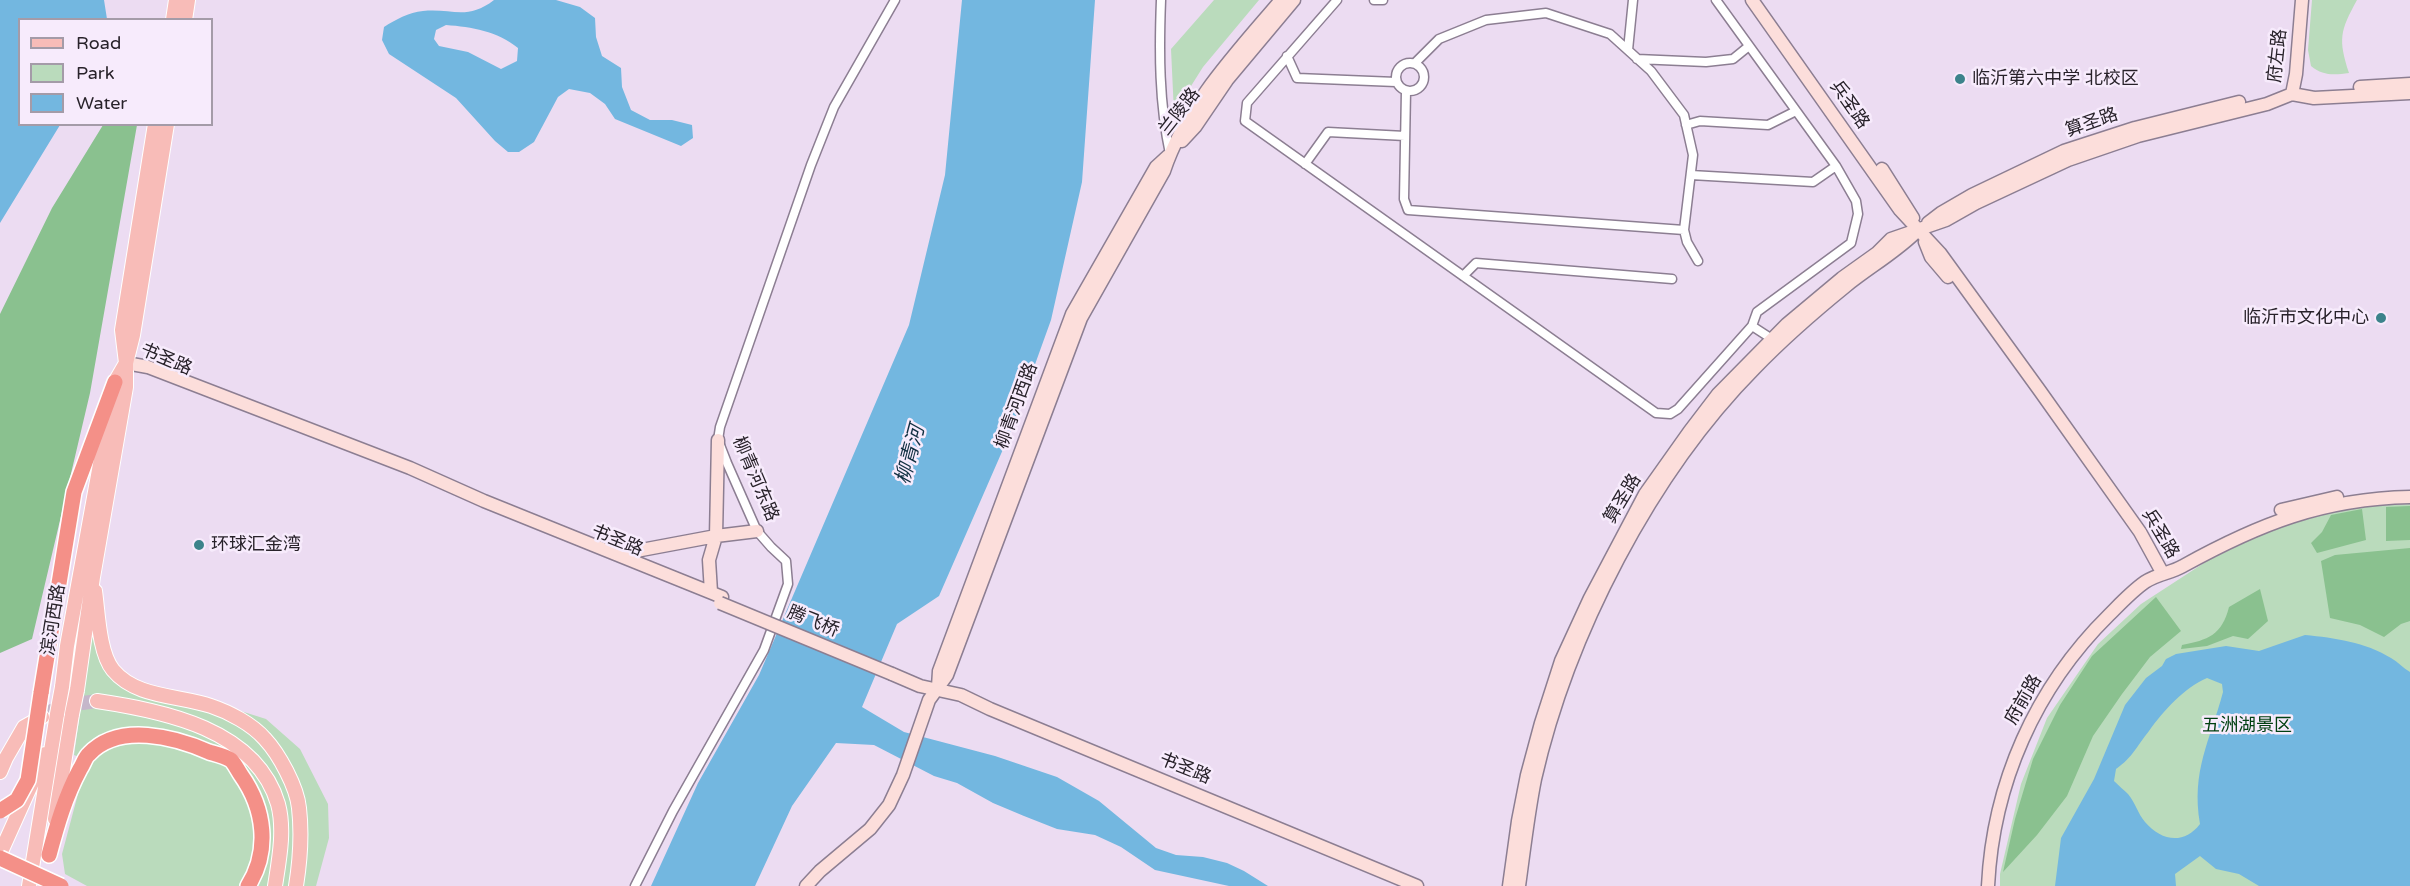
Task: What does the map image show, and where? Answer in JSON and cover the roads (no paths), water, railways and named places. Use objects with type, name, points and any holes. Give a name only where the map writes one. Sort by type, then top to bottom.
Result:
[{"type":"highway","points":[[0,811],[17,800],[28,780],[74,492],[115,382]]},
{"type":"highway","points":[[48,855],[67,794],[88,754],[105,743],[125,736],[167,737],[231,760],[245,781],[258,806],[262,829],[261,858],[248,886]]},
{"type":"highway","points":[[0,856],[61,886]]},
{"type":"main road","points":[[173,18],[176,0]]},
{"type":"main road","points":[[184,18],[188,0]]},
{"type":"main road","name":"兰陵路","points":[[1170,154],[1186,123],[1219,75],[1281,0]]},
{"type":"main road","name":"兰陵路","points":[[1170,154],[1195,127],[1227,81],[1294,0]]},
{"type":"main road","name":"兵圣路","points":[[1752,0],[1900,210],[1954,271],[2127,513],[2146,541],[2163,574]]},
{"type":"main road","name":"兵圣路","points":[[1761,0],[1896,188],[1919,230]]},
{"type":"main road","name":"府左路","points":[[2292,94],[2291,74],[2297,0]]},
{"type":"main road","name":"府左路","points":[[2292,94],[2296,74],[2301,0]]},
{"type":"main road","name":"算圣路","points":[[1509,886],[1527,775],[1541,723],[1562,661],[1590,598],[1645,494],[1718,394],[1772,339],[1891,239],[1946,220],[1976,203],[2068,160],[2138,136],[2267,104],[2292,94],[2316,90],[2410,84]]},
{"type":"main road","name":"算圣路","points":[[2292,94],[2314,98],[2410,93]]},
{"type":"main road","name":"滨河西路","points":[[44,886],[126,387],[122,330],[155,126]]},
{"type":"main road","name":"滨河西路","points":[[29,886],[67,646],[115,382],[126,363],[133,334],[167,126]]},
{"type":"main road","name":"柳青河西路","points":[[806,886],[820,871],[870,829],[889,805],[925,718],[934,703],[939,671],[945,654],[1072,314],[1156,167],[1170,154]]},
{"type":"main road","name":"算圣路","points":[[1519,886],[1527,822],[1536,777],[1570,664],[1598,601],[1653,498],[1724,400],[1755,367],[1847,285],[1898,249],[1919,230]]},
{"type":"main road","name":"书圣路","points":[[126,363],[148,367],[359,448],[619,554],[718,598]]},
{"type":"main road","name":"书圣路","points":[[126,363],[408,474],[481,507],[718,598]]},
{"type":"main road","points":[[718,440],[716,536],[709,560],[718,598]]},
{"type":"main road","name":"府前路","points":[[1996,886],[2003,824],[2021,762],[2032,735],[2053,700],[2097,639],[2163,574],[2178,560],[2214,539],[2276,512],[2358,493],[2410,489]]},
{"type":"main road","name":"府前路","points":[[1988,886],[1995,822],[2013,759],[2025,731],[2052,687],[2090,633],[2146,581],[2181,568],[2247,532],[2279,520],[2349,503],[2410,497]]},
{"type":"main road","points":[[619,554],[716,536],[758,531]]},
{"type":"main road","points":[[93,577],[102,644],[112,670],[130,685],[211,706],[242,720],[265,739],[290,778],[299,806],[301,842],[296,886]]},
{"type":"main road","name":"腾飞桥","points":[[718,598],[893,671]]},
{"type":"main road","name":"书圣路","points":[[893,671],[920,686],[961,695],[1417,886]]},
{"type":"main road","name":"书圣路","points":[[938,689],[987,715],[1400,886]]},
{"type":"main road","points":[[97,701],[144,708],[173,717],[217,734],[248,754],[268,781],[278,805],[281,833],[275,886]]},
{"type":"main road","points":[[0,772],[24,727],[42,717]]},
{"type":"main road","points":[[0,856],[53,736]]},
{"type":"street","name":"柳青河东路","points":[[635,886],[673,811],[764,650],[788,584],[786,561],[771,548],[758,531],[740,495],[718,440],[720,427],[811,165],[834,107],[895,0]]},
{"type":"street","points":[[1161,0],[1160,88],[1162,120],[1170,154]]},
{"type":"street","points":[[1337,0],[1247,103],[1245,121],[1656,413],[1670,414],[1678,409],[1752,326],[1757,312],[1851,243],[1858,214],[1857,201],[1836,166],[1716,0],[1705,0]]},
{"type":"street","points":[[1374,0],[1383,0]]},
{"type":"street","points":[[1628,50],[1633,0]]},
{"type":"street","points":[[1396,82],[1400,67],[1404,64],[1415,63],[1439,39],[1486,20],[1546,13],[1610,34],[1651,70],[1684,115],[1693,155],[1684,230],[1687,242],[1698,261]]},
{"type":"street","points":[[1637,58],[1715,61],[1733,59],[1749,46]]},
{"type":"street","points":[[1287,56],[1297,78],[1396,82],[1406,91],[1416,90],[1424,83],[1424,72],[1415,63]]},
{"type":"street","points":[[1406,91],[1404,199],[1408,210],[1684,230]]},
{"type":"street","points":[[1686,125],[1700,121],[1768,125],[1796,111]]},
{"type":"street","points":[[1305,164],[1328,132],[1405,136]]},
{"type":"street","points":[[1691,175],[1814,182],[1836,166]]},
{"type":"street","points":[[1463,276],[1476,263],[1672,279]]},
{"type":"street","points":[[1752,326],[1772,339]]},
{"type":"water","points":[[0,0],[104,0],[107,18],[18,18],[18,126],[59,126],[0,223]]},
{"type":"water","points":[[494,0],[556,0],[580,7],[595,18],[596,37],[602,56],[621,68],[622,87],[631,110],[650,120],[672,120],[692,125],[693,138],[681,146],[615,119],[605,104],[590,93],[569,89],[558,97],[534,142],[519,152],[508,152],[456,98],[389,54],[382,40],[384,27],[413,13],[423,11],[467,12]],"holes":[[[446,25],[484,31],[510,42],[518,48],[517,61],[501,69],[468,52],[439,46],[434,39],[436,30]]]},
{"type":"water","name":"柳青河","points":[[962,0],[1095,0],[1082,182],[1051,320],[1011,431],[939,596],[897,624],[862,707],[904,732],[995,756],[1057,777],[1099,801],[1156,848],[1176,855],[1203,857],[1227,863],[1268,886],[1229,886],[1155,870],[1121,847],[1095,835],[1057,829],[1024,816],[993,803],[957,783],[934,776],[874,745],[836,743],[792,806],[755,886],[651,886],[698,783],[759,675],[909,325],[945,175]]},
{"type":"water","points":[[2305,635],[2327,638],[2371,648],[2391,658],[2410,672],[2410,886],[2259,886],[2239,874],[2216,869],[2200,856],[2175,874],[2176,886],[2055,886],[2061,838],[2094,779],[2125,705],[2146,678],[2162,666],[2166,659],[2176,654],[2226,646],[2259,651]],"holes":[[[2207,678],[2222,684],[2223,692],[2200,772],[2198,788],[2200,824],[2194,831],[2180,838],[2165,837],[2145,822],[2128,794],[2114,781],[2116,769],[2130,756],[2161,715],[2182,694]]]},
{"type":"tunnel","points":[[42,717],[60,706],[97,701]]},
{"type":"place","name":"临沂第六中学 北校区","points":[[1960,79]]},
{"type":"place","name":"临沂市文化中心","points":[[2381,318]]},
{"type":"place","name":"环球汇金湾","points":[[199,545]]},
{"type":"park label","name":"五洲湖景区","points":[[2247,726]]}]
